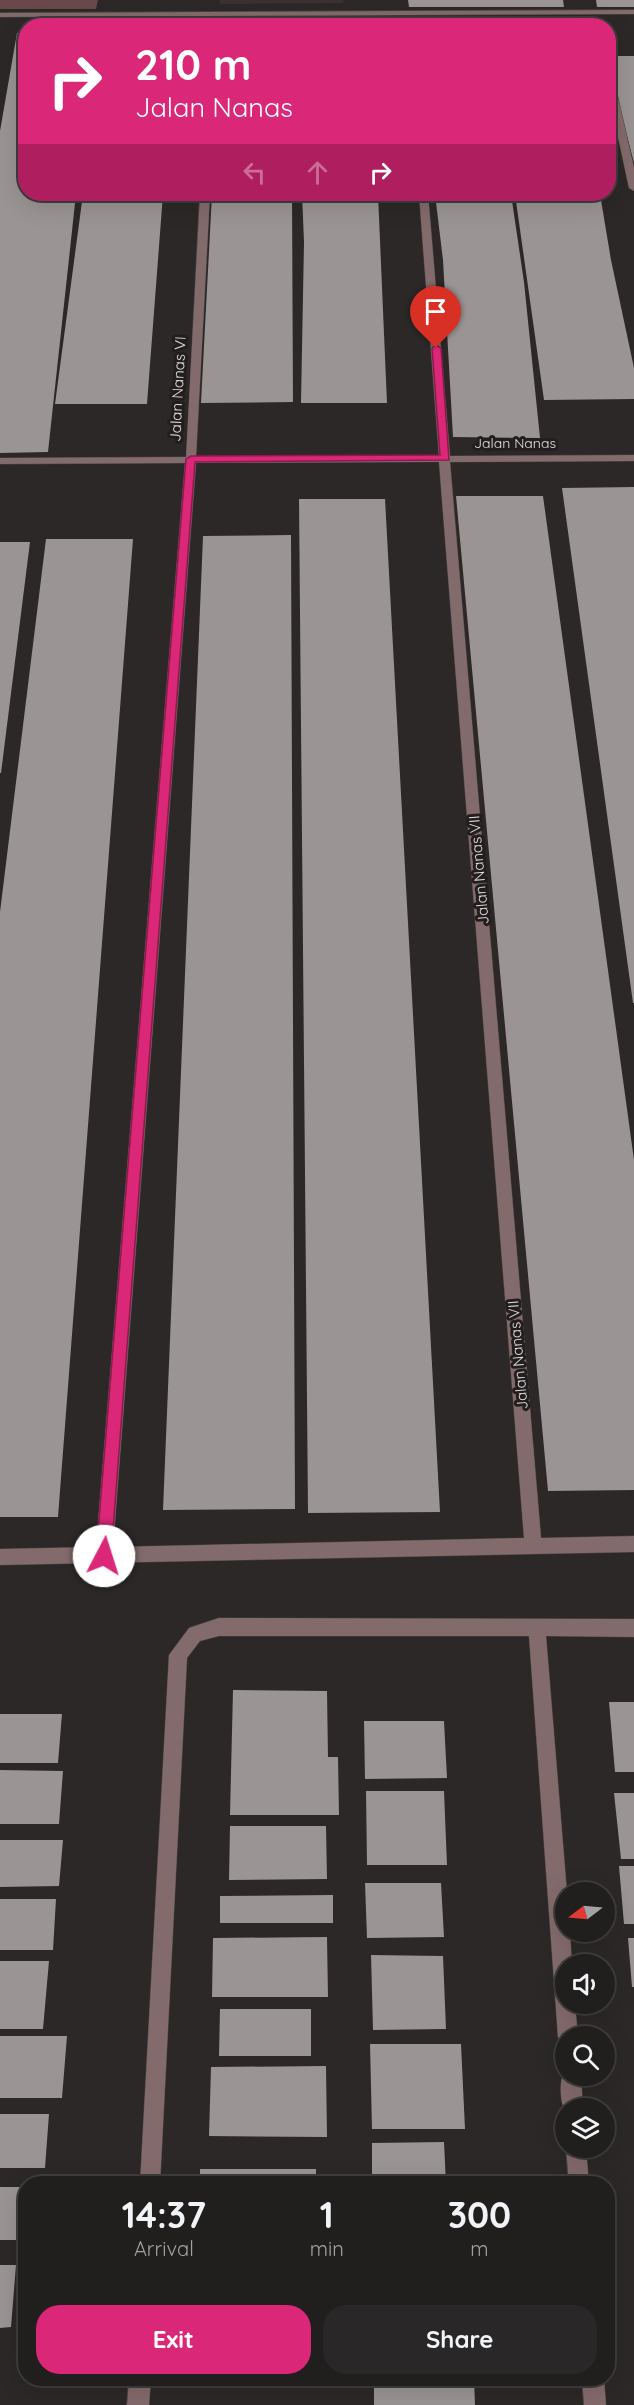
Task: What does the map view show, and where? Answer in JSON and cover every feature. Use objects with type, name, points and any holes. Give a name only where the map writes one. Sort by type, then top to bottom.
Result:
[{"type":"street","points":[[0,15],[110,11],[215,14],[595,15],[634,12]]},
{"type":"street","points":[[408,13],[408,18]]},
{"type":"street","points":[[215,14],[215,18]]},
{"type":"street","points":[[616,107],[634,188]]},
{"type":"street","name":"Jalan Nanas VI","points":[[104,1556],[191,459],[205,201]]},
{"type":"street","name":"Jalan Nanas VII","points":[[424,201],[533,1547]]},
{"type":"street","name":"Jalan Nanas","points":[[0,461],[634,458]]},
{"type":"street","points":[[0,1557],[634,1544]]},
{"type":"street","points":[[150,2176],[178,1655],[195,1634],[219,1627],[634,1628]]},
{"type":"street","points":[[537,1628],[567,2026]]},
{"type":"street","points":[[577,2158],[578,2176]]},
{"type":"street","points":[[138,2405],[139,2386]]},
{"type":"street","points":[[594,2386],[595,2405]]},
{"type":"shaded area","points":[[0,0],[98,0],[96,9],[0,9]]},
{"type":"shaded area","points":[[220,0],[343,0],[344,3],[219,4]]},
{"type":"building","points":[[408,0],[563,0],[564,7],[409,7]]},
{"type":"building","points":[[596,0],[634,0],[634,7],[597,7]]},
{"type":"building","points":[[18,33],[18,201],[75,201],[48,452],[0,453],[0,131]]},
{"type":"building","points":[[616,56],[634,56],[634,163],[616,88]]},
{"type":"building","points":[[82,201],[162,201],[147,404],[55,404]]},
{"type":"building","points":[[212,201],[292,201],[293,402],[201,403]]},
{"type":"building","points":[[302,201],[378,201],[387,403],[301,403],[304,242]]},
{"type":"building","points":[[436,201],[512,201],[524,282],[540,438],[453,437],[443,260]]},
{"type":"building","points":[[516,201],[601,201],[634,368],[634,399],[544,400]]},
{"type":"building","points":[[634,487],[634,1003],[633,1003],[562,488]]},
{"type":"building","points":[[456,496],[543,496],[634,1160],[634,1490],[548,1491]]},
{"type":"building","points":[[299,499],[385,499],[440,1512],[308,1513]]},
{"type":"building","points":[[291,535],[295,1509],[163,1510],[203,536]]},
{"type":"building","points":[[46,539],[133,539],[58,1517],[0,1517],[0,912]]},
{"type":"building","points":[[0,542],[30,542],[1,773],[0,773]]},
{"type":"building","points":[[233,1690],[327,1691],[328,1757],[338,1757],[339,1815],[230,1815]]},
{"type":"building","points":[[609,1702],[634,1702],[634,1772],[615,1772]]},
{"type":"building","points":[[0,1714],[62,1714],[58,1763],[0,1763]]},
{"type":"building","points":[[364,1721],[444,1721],[447,1778],[365,1779]]},
{"type":"building","points":[[0,1770],[63,1771],[59,1824],[0,1824]]},
{"type":"building","points":[[366,1791],[444,1791],[447,1865],[367,1865]]},
{"type":"building","points":[[614,1793],[634,1793],[634,1859],[621,1859]]},
{"type":"building","points":[[230,1826],[326,1826],[327,1879],[229,1880]]},
{"type":"building","points":[[0,1840],[63,1840],[59,1886],[0,1887]]},
{"type":"building","points":[[619,1866],[634,1866],[634,1924],[624,1924]]},
{"type":"building","points":[[365,1883],[441,1883],[444,1937],[367,1938]]},
{"type":"building","points":[[333,1895],[333,1923],[220,1923],[220,1896]]},
{"type":"building","points":[[0,1899],[56,1899],[53,1950],[0,1950]]},
{"type":"building","points":[[327,1937],[328,1997],[212,1997],[213,1938]]},
{"type":"building","points":[[628,1938],[634,1938],[634,1987],[632,1987]]},
{"type":"building","points":[[371,1955],[443,1956],[446,2029],[373,2030]]},
{"type":"building","points":[[0,1961],[49,1961],[43,2029],[0,2029]]},
{"type":"building","points":[[220,2009],[311,2009],[311,2056],[219,2056]]},
{"type":"building","points":[[0,2036],[67,2036],[62,2098],[0,2098]]},
{"type":"building","points":[[370,2044],[461,2044],[465,2129],[372,2129]]},
{"type":"building","points":[[326,2066],[327,2137],[209,2136],[211,2067]]},
{"type":"building","points":[[0,2114],[49,2114],[45,2168],[0,2168]]},
{"type":"building","points":[[444,2142],[446,2176],[372,2176],[372,2143]]},
{"type":"building","points":[[200,2169],[316,2169],[316,2176],[200,2176]]},
{"type":"building","points":[[0,2187],[18,2187],[17,2240],[0,2240]]},
{"type":"building","points":[[0,2265],[16,2265],[11,2327],[0,2328]]},
{"type":"building","points":[[374,2386],[474,2386],[475,2405],[374,2405]]},
{"type":"route","points":[[104,1556],[191,459],[445,458],[436,348]]}]
